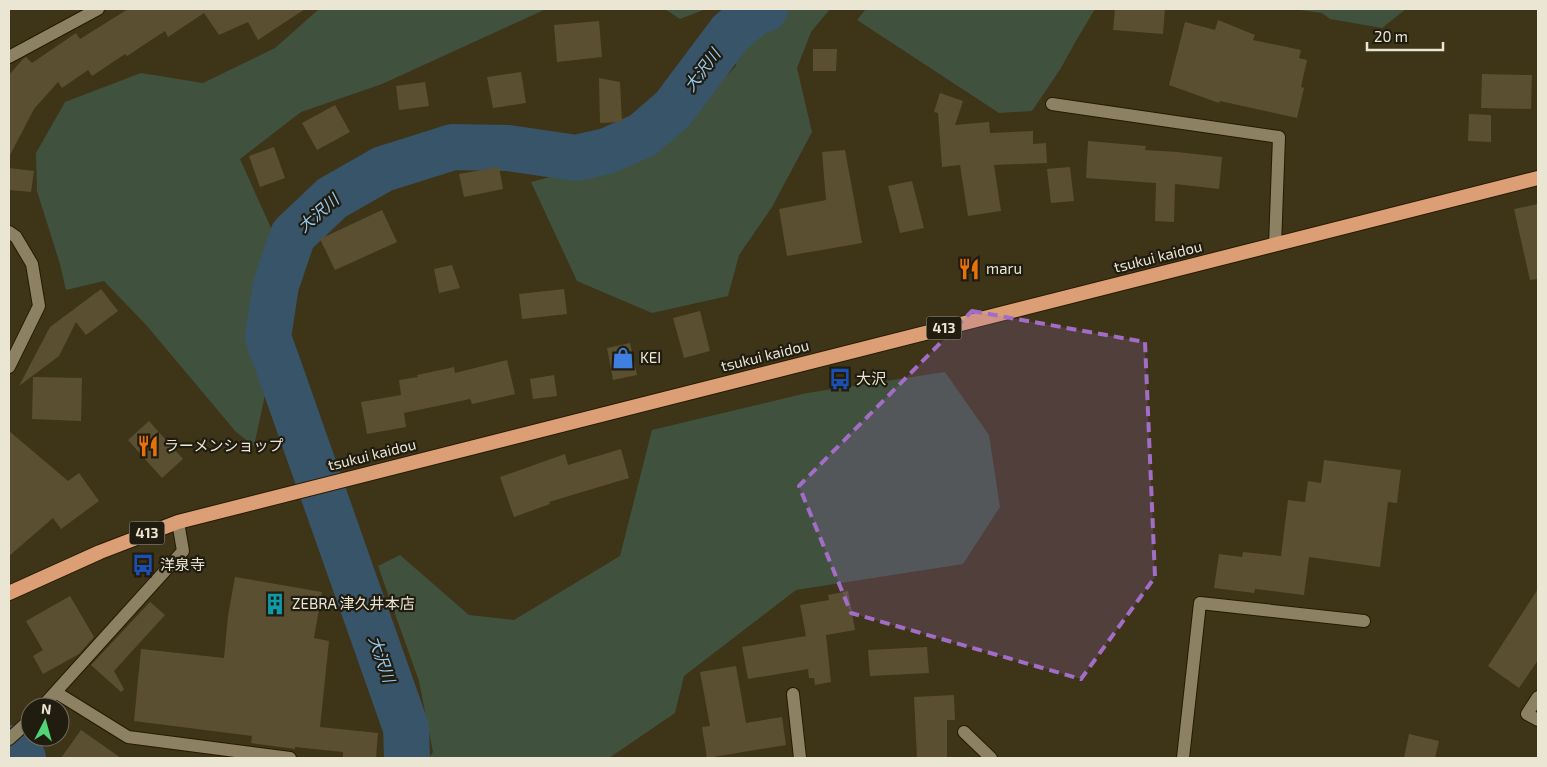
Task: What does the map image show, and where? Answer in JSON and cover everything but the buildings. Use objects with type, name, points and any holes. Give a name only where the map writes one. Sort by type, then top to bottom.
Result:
[{"type":"highway","name":"tsukui kaidou","points":[[9,593],[100,552],[178,522],[349,477],[1538,178]]},
{"type":"street","points":[[9,57],[98,9]]},
{"type":"street","points":[[1052,104],[1279,137],[1275,244]]},
{"type":"street","points":[[9,232],[16,236],[32,264],[39,306],[9,367]]},
{"type":"street","points":[[51,697],[183,551],[178,522]]},
{"type":"street","points":[[1183,758],[1200,603],[1364,621]]},
{"type":"street","points":[[56,692],[128,737],[290,758]]},
{"type":"street","points":[[793,694],[800,758]]},
{"type":"street","points":[[1538,697],[1527,714],[1538,720]]},
{"type":"street","points":[[9,739],[20,729]]},
{"type":"street","points":[[964,732],[991,758]]},
{"type":"highlighted area","points":[[972,311],[1145,342],[1155,577],[1081,679],[851,613],[799,486]]},
{"type":"green space","points":[[319,9],[546,9],[382,84],[301,112],[240,159],[280,248],[266,390],[254,446],[236,432],[147,326],[104,281],[66,290],[60,264],[37,191],[36,153],[65,102],[141,73],[203,83],[275,48]]},
{"type":"green space","points":[[665,9],[706,9],[680,19]]},
{"type":"green space","points":[[735,9],[830,9],[811,32],[797,68],[812,132],[772,207],[739,255],[728,296],[652,313],[577,281],[531,182],[654,150],[736,66]]},
{"type":"green space","points":[[866,9],[1095,9],[1061,68],[1032,111],[999,113],[857,20]]},
{"type":"green space","points":[[1292,9],[1406,9],[1382,28],[1330,19],[1322,13]]},
{"type":"green space","points":[[945,372],[989,435],[1000,507],[963,564],[796,590],[684,676],[675,713],[609,758],[429,758],[433,752],[419,681],[378,566],[400,555],[469,615],[514,620],[620,556],[652,430],[807,393]]},
{"type":"waterway","name":"大沢川","points":[[407,758],[406,728],[268,337],[276,285],[293,235],[332,198],[383,169],[453,147],[508,148],[576,158],[607,151],[643,135],[673,109],[730,33],[754,13],[765,9]]},
{"type":"waterway","name":"大沢川","points":[[9,748],[23,758]]},
{"type":"place","name":"maru","points":[[969,269]]},
{"type":"place","name":"KEI","points":[[623,358]]},
{"type":"place","name":"大沢","points":[[840,379]]},
{"type":"place","name":"ラーメンショップ","points":[[148,446]]},
{"type":"place","name":"洋泉寺","points":[[143,565]]},
{"type":"place","name":"ZEBRA 津久井本店","points":[[275,604]]}]
